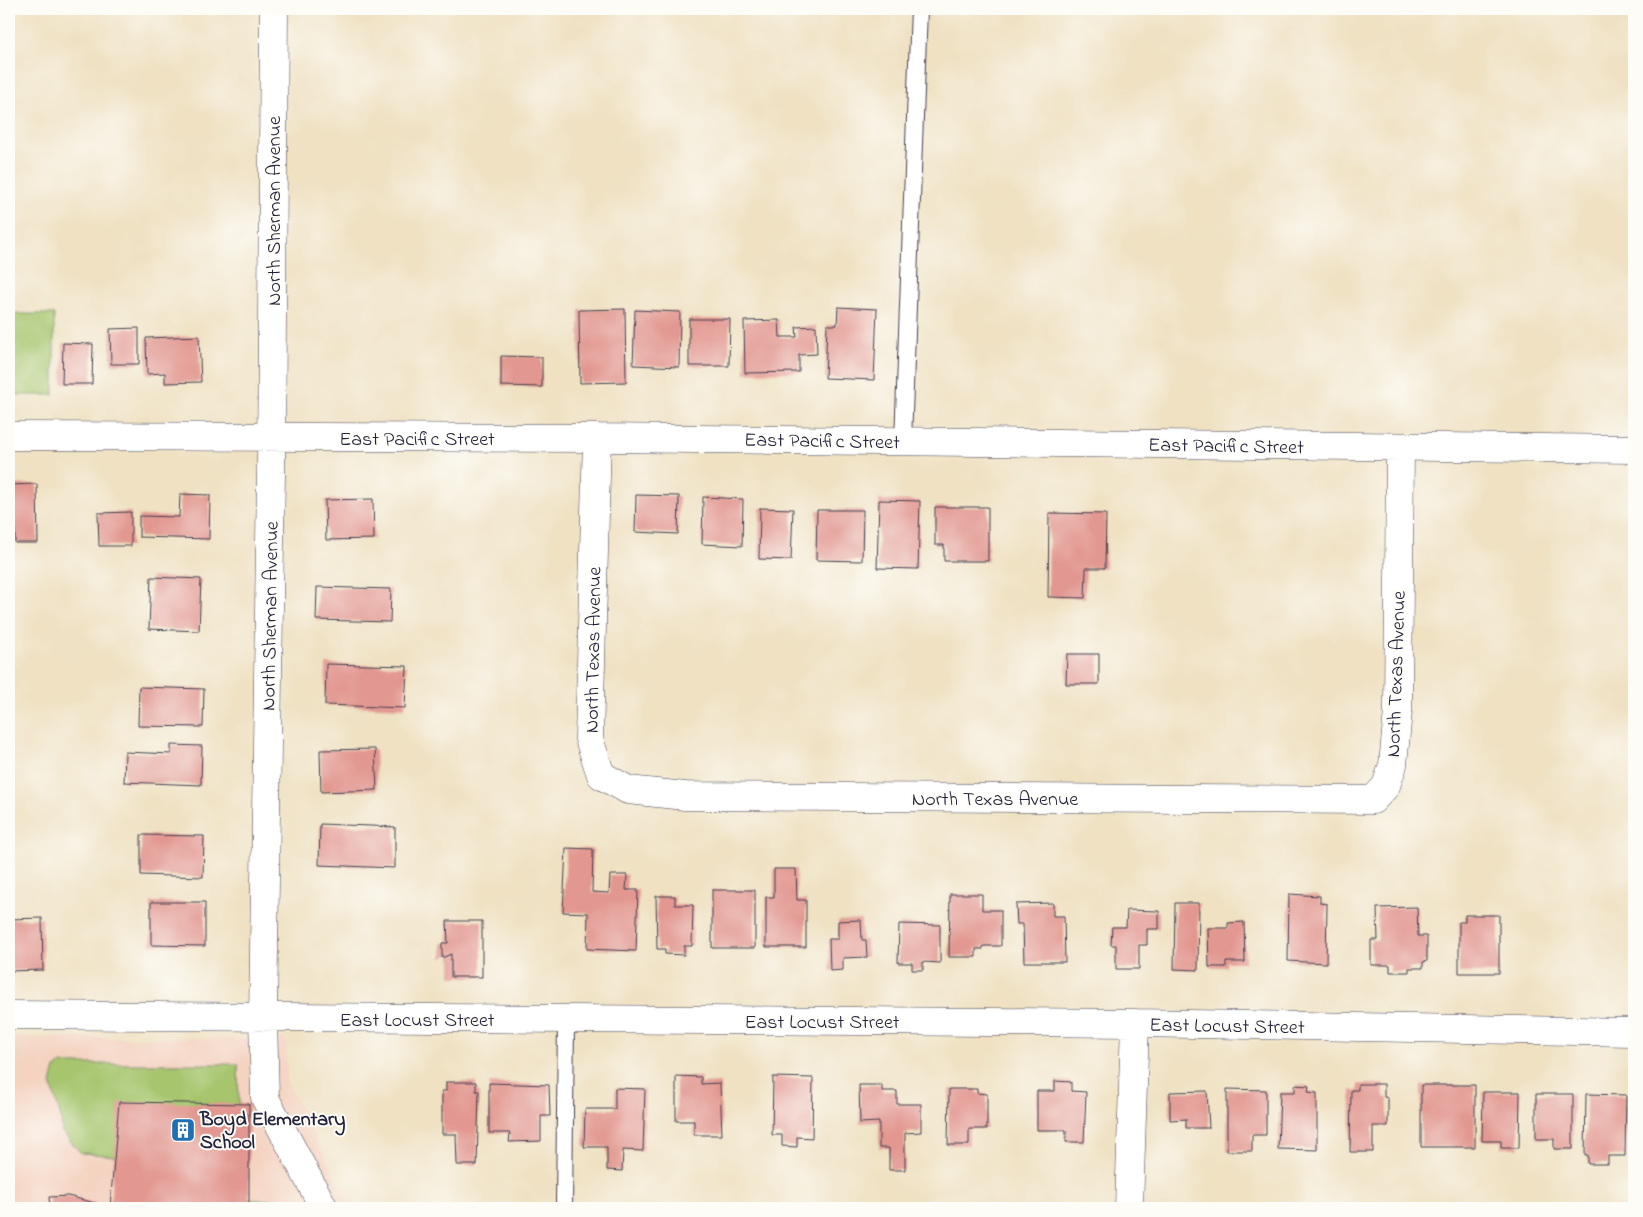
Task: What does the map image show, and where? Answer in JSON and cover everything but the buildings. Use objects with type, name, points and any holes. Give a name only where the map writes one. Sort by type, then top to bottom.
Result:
[{"type":"street","name":"North Sherman Avenue","points":[[274,9],[271,438],[263,1018],[265,1098],[324,1208]]},
{"type":"street","name":"East Pacific Street","points":[[9,436],[597,438],[1634,449]]},
{"type":"street","name":"North Texas Avenue","points":[[597,438],[589,739],[601,775],[628,790],[685,796],[1373,800],[1386,786],[1393,765],[1398,711],[1400,447]]},
{"type":"street","name":"East Locust Street","points":[[9,1015],[1135,1023],[1634,1032]]},
{"type":"street","points":[[1129,1208],[1135,1023]]},
{"type":"lane","points":[[903,441],[919,9]]},
{"type":"lane","points":[[564,1208],[566,1020]]},
{"type":"shaded area","points":[[9,1037],[286,1039],[287,1082],[351,1208],[9,1208]]},
{"type":"green space","points":[[9,314],[54,314],[54,395],[9,395]]},
{"type":"green space","points":[[62,1064],[238,1064],[239,1104],[115,1156],[81,1153],[62,1132],[61,1118],[51,1084],[55,1068]]},
{"type":"green space","points":[[249,1200],[270,1200],[272,1207],[296,1208],[249,1208]]},
{"type":"place","name":"Boyd Elementary School","points":[[183,1130]]}]
